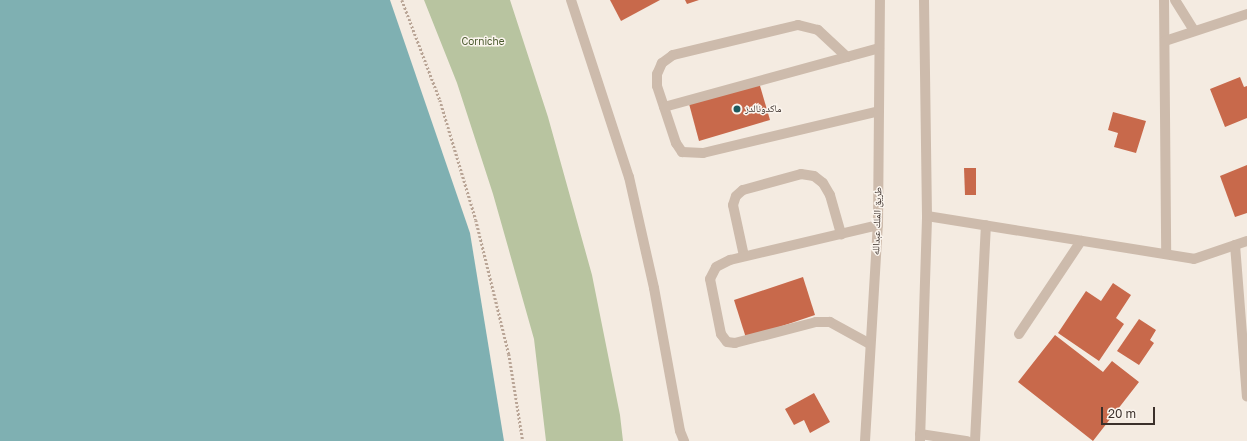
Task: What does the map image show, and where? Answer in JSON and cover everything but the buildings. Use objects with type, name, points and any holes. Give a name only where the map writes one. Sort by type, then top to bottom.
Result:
[{"type":"street","points":[[571,0],[629,177],[654,288],[680,431],[684,441]]},
{"type":"street","name":"طريق الملك عبدالله","points":[[865,441],[878,225],[880,0]]},
{"type":"street","points":[[924,0],[927,216],[920,437],[967,441]]},
{"type":"street","points":[[1164,0],[1166,254]]},
{"type":"street","points":[[1175,0],[1194,31]]},
{"type":"street","points":[[1165,41],[1247,14]]},
{"type":"street","points":[[847,57],[818,30],[798,25],[673,55],[662,63],[657,74],[658,86],[676,143],[682,152],[691,154],[879,111]]},
{"type":"street","points":[[664,107],[879,48]]},
{"type":"street","points":[[744,256],[733,205],[736,196],[743,190],[801,174],[814,176],[823,183],[830,195],[841,234]]},
{"type":"street","points":[[927,216],[1194,259],[1247,241]]},
{"type":"street","points":[[870,344],[830,322],[816,322],[735,343],[727,342],[720,334],[710,279],[716,267],[730,260],[878,225]]},
{"type":"street","points":[[975,441],[986,225]]},
{"type":"street","points":[[1019,334],[1081,241]]},
{"type":"street","points":[[1235,245],[1247,397]]},
{"type":"path","points":[[402,0],[440,100],[476,220],[509,354],[523,441]]},
{"type":"green space","name":"Corniche","points":[[424,0],[510,0],[548,117],[592,275],[620,415],[623,441],[546,441],[534,339],[493,194],[457,83]]},
{"type":"water","points":[[0,0],[390,0],[470,233],[504,441],[0,441]]},
{"type":"place","name":"ماكدونالدز","points":[[737,109]]}]
